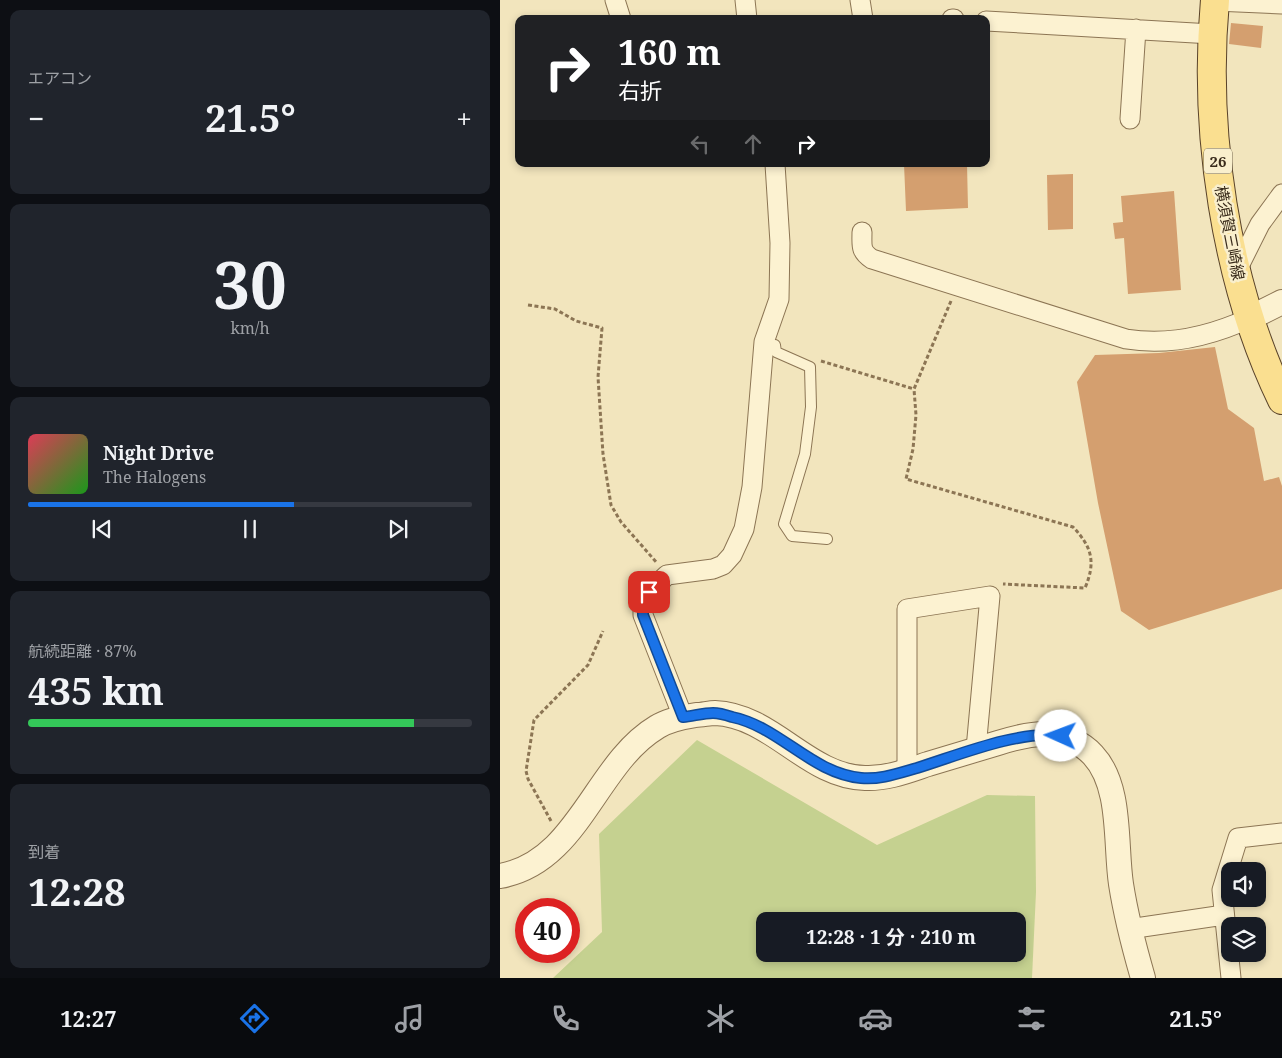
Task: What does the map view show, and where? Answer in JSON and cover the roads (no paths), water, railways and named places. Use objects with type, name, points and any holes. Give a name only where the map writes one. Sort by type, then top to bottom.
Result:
[{"type":"main road","name":"横須賀三崎線","points":[[1215,0],[1212,34],[1215,133],[1226,224],[1236,272],[1250,318],[1265,361],[1282,400]]},
{"type":"street","points":[[615,0],[620,15]]},
{"type":"street","points":[[745,0],[747,15]]},
{"type":"street","points":[[860,0],[862,15]]},
{"type":"street","points":[[1215,0],[1282,4]]},
{"type":"street","points":[[990,21],[1212,34]]},
{"type":"street","points":[[1130,119],[1136,30]]},
{"type":"street","points":[[683,717],[643,615],[643,604],[649,592],[667,575],[713,570],[723,564],[732,555],[744,529],[752,487],[770,344],[779,299],[780,243],[775,167]]},
{"type":"street","points":[[1236,272],[1260,224],[1282,194]]},
{"type":"street","points":[[862,232],[862,246],[865,254],[872,259],[1110,334],[1144,342],[1166,342],[1233,326],[1282,302]]},
{"type":"street","points":[[907,771],[907,609],[990,596],[976,749]]},
{"type":"street","points":[[500,876],[539,861],[574,827],[608,778],[635,744],[658,726],[683,717],[715,713],[743,719],[770,732],[816,763],[849,776],[863,778],[876,778],[907,771],[1010,740],[1047,734],[1072,740],[1093,756],[1110,785],[1115,806],[1117,859],[1129,929],[1143,978]]},
{"type":"street","points":[[1231,978],[1222,890],[1238,838],[1282,833]]},
{"type":"street","points":[[1129,929],[1224,914]]},
{"type":"lane","points":[[770,344],[776,352],[810,367],[812,407],[805,454],[784,524],[792,536],[827,539]]}]
